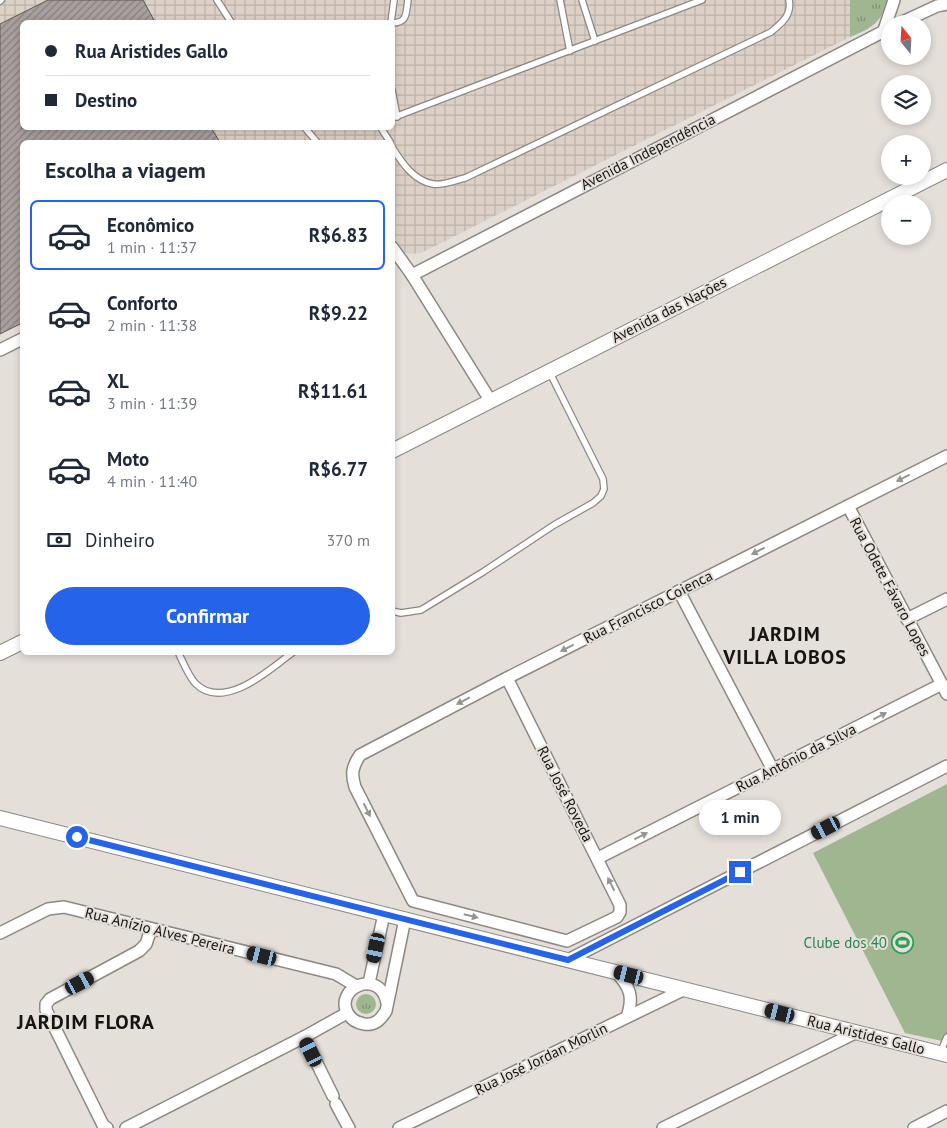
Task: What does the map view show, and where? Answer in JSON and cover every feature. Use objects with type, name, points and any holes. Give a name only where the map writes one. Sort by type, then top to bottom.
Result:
[{"type":"street","name":"Avenida Independência","points":[[890,15],[894,0]]},
{"type":"street","points":[[918,15],[937,6],[947,4]]},
{"type":"street","name":"Avenida Independência","points":[[412,275],[881,32]]},
{"type":"street","name":"Avenida das Nações","points":[[395,449],[947,170]]},
{"type":"street","points":[[395,251],[412,275],[490,400]]},
{"type":"street","points":[[0,350],[20,340]]},
{"type":"street","name":"Rua Francisco Coienca","points":[[620,912],[617,917],[567,941],[413,901],[355,787],[352,776],[353,765],[360,755],[370,749],[947,456]]},
{"type":"street","name":"Rua Odete Fávaro Lopes","points":[[848,506],[944,689]]},
{"type":"street","points":[[679,591],[773,770]]},
{"type":"street","points":[[907,619],[947,599]]},
{"type":"street","points":[[0,653],[20,643]]},
{"type":"street","name":"Rua José Roveda","points":[[507,678],[618,898],[620,912]]},
{"type":"street","name":"Rua Antônio da Silva","points":[[598,858],[773,770],[944,689]]},
{"type":"street","points":[[568,960],[947,766]]},
{"type":"street","name":"Rua Aristides Gallo","points":[[0,818],[857,1032],[945,1057]]},
{"type":"street","name":"Rua Anízio Alves Pereira","points":[[0,933],[44,910],[59,907],[336,974],[351,986]]},
{"type":"street","points":[[369,983],[384,914]]},
{"type":"street","points":[[346,1017],[367,1025],[375,1023],[382,1018],[386,1011],[405,919]]},
{"type":"street","points":[[107,1128],[103,1125],[46,1010],[46,1004],[50,999],[139,951],[146,944],[151,929]]},
{"type":"street","points":[[616,972],[625,981],[630,993],[631,1006],[627,1017]]},
{"type":"street","points":[[650,1006],[658,995],[656,982]]},
{"type":"street","points":[[346,1017],[347,998],[351,986],[369,983],[382,990],[386,996],[387,1003]]},
{"type":"street","name":"Rua José Jordan Morlin","points":[[399,1128],[683,990]]},
{"type":"street","points":[[126,1128],[346,1017]]},
{"type":"street","points":[[663,1128],[857,1032]]},
{"type":"street","points":[[304,1037],[349,1128]]},
{"type":"street","points":[[914,1128],[947,1111]]},
{"type":"lane","points":[[217,0],[230,20]]},
{"type":"lane","points":[[392,20],[394,0]]},
{"type":"lane","points":[[395,22],[402,22],[405,18],[408,0]]},
{"type":"lane","points":[[560,0],[570,51]]},
{"type":"lane","points":[[582,0],[595,41]]},
{"type":"lane","points":[[395,118],[702,0]]},
{"type":"lane","points":[[395,152],[400,161],[416,178],[435,185],[465,178],[771,32],[786,19],[791,8],[789,0]]},
{"type":"lane","points":[[308,130],[315,140]]},
{"type":"lane","points":[[395,612],[401,613],[421,610],[554,525],[593,503],[601,496],[604,488],[603,479],[549,371]]},
{"type":"lane","points":[[180,655],[195,683],[212,693],[233,691],[254,682],[289,655]]},
{"type":"lane","points":[[945,1057],[947,1037]]},
{"type":"shaded area","points":[[0,0],[850,0],[850,37],[421,253],[410,254],[403,252],[395,238],[395,140],[20,140],[20,324],[0,334]]},
{"type":"green space","points":[[850,0],[887,0],[882,14],[874,24],[850,37]]},
{"type":"green space","name":"Clube dos 40","points":[[947,784],[947,1042],[905,1033],[813,853]]},
{"type":"green space","points":[[366,994],[373,997],[376,1004],[373,1011],[366,1014],[359,1011],[356,1004],[359,997]]},
{"type":"building","points":[[48,0],[143,0],[154,20],[20,20],[20,130],[212,130],[219,140],[20,140],[20,324],[0,334],[0,24]]},
{"type":"place","name":"Clube dos 40","points":[[903,943]]},
{"type":"district","name":"JARDIM VILLA LOBOS","points":[[785,646]]},
{"type":"district","name":"JARDIM FLORA","points":[[86,1022]]},
{"type":"route","points":[[77,837],[568,960],[740,872]]}]
